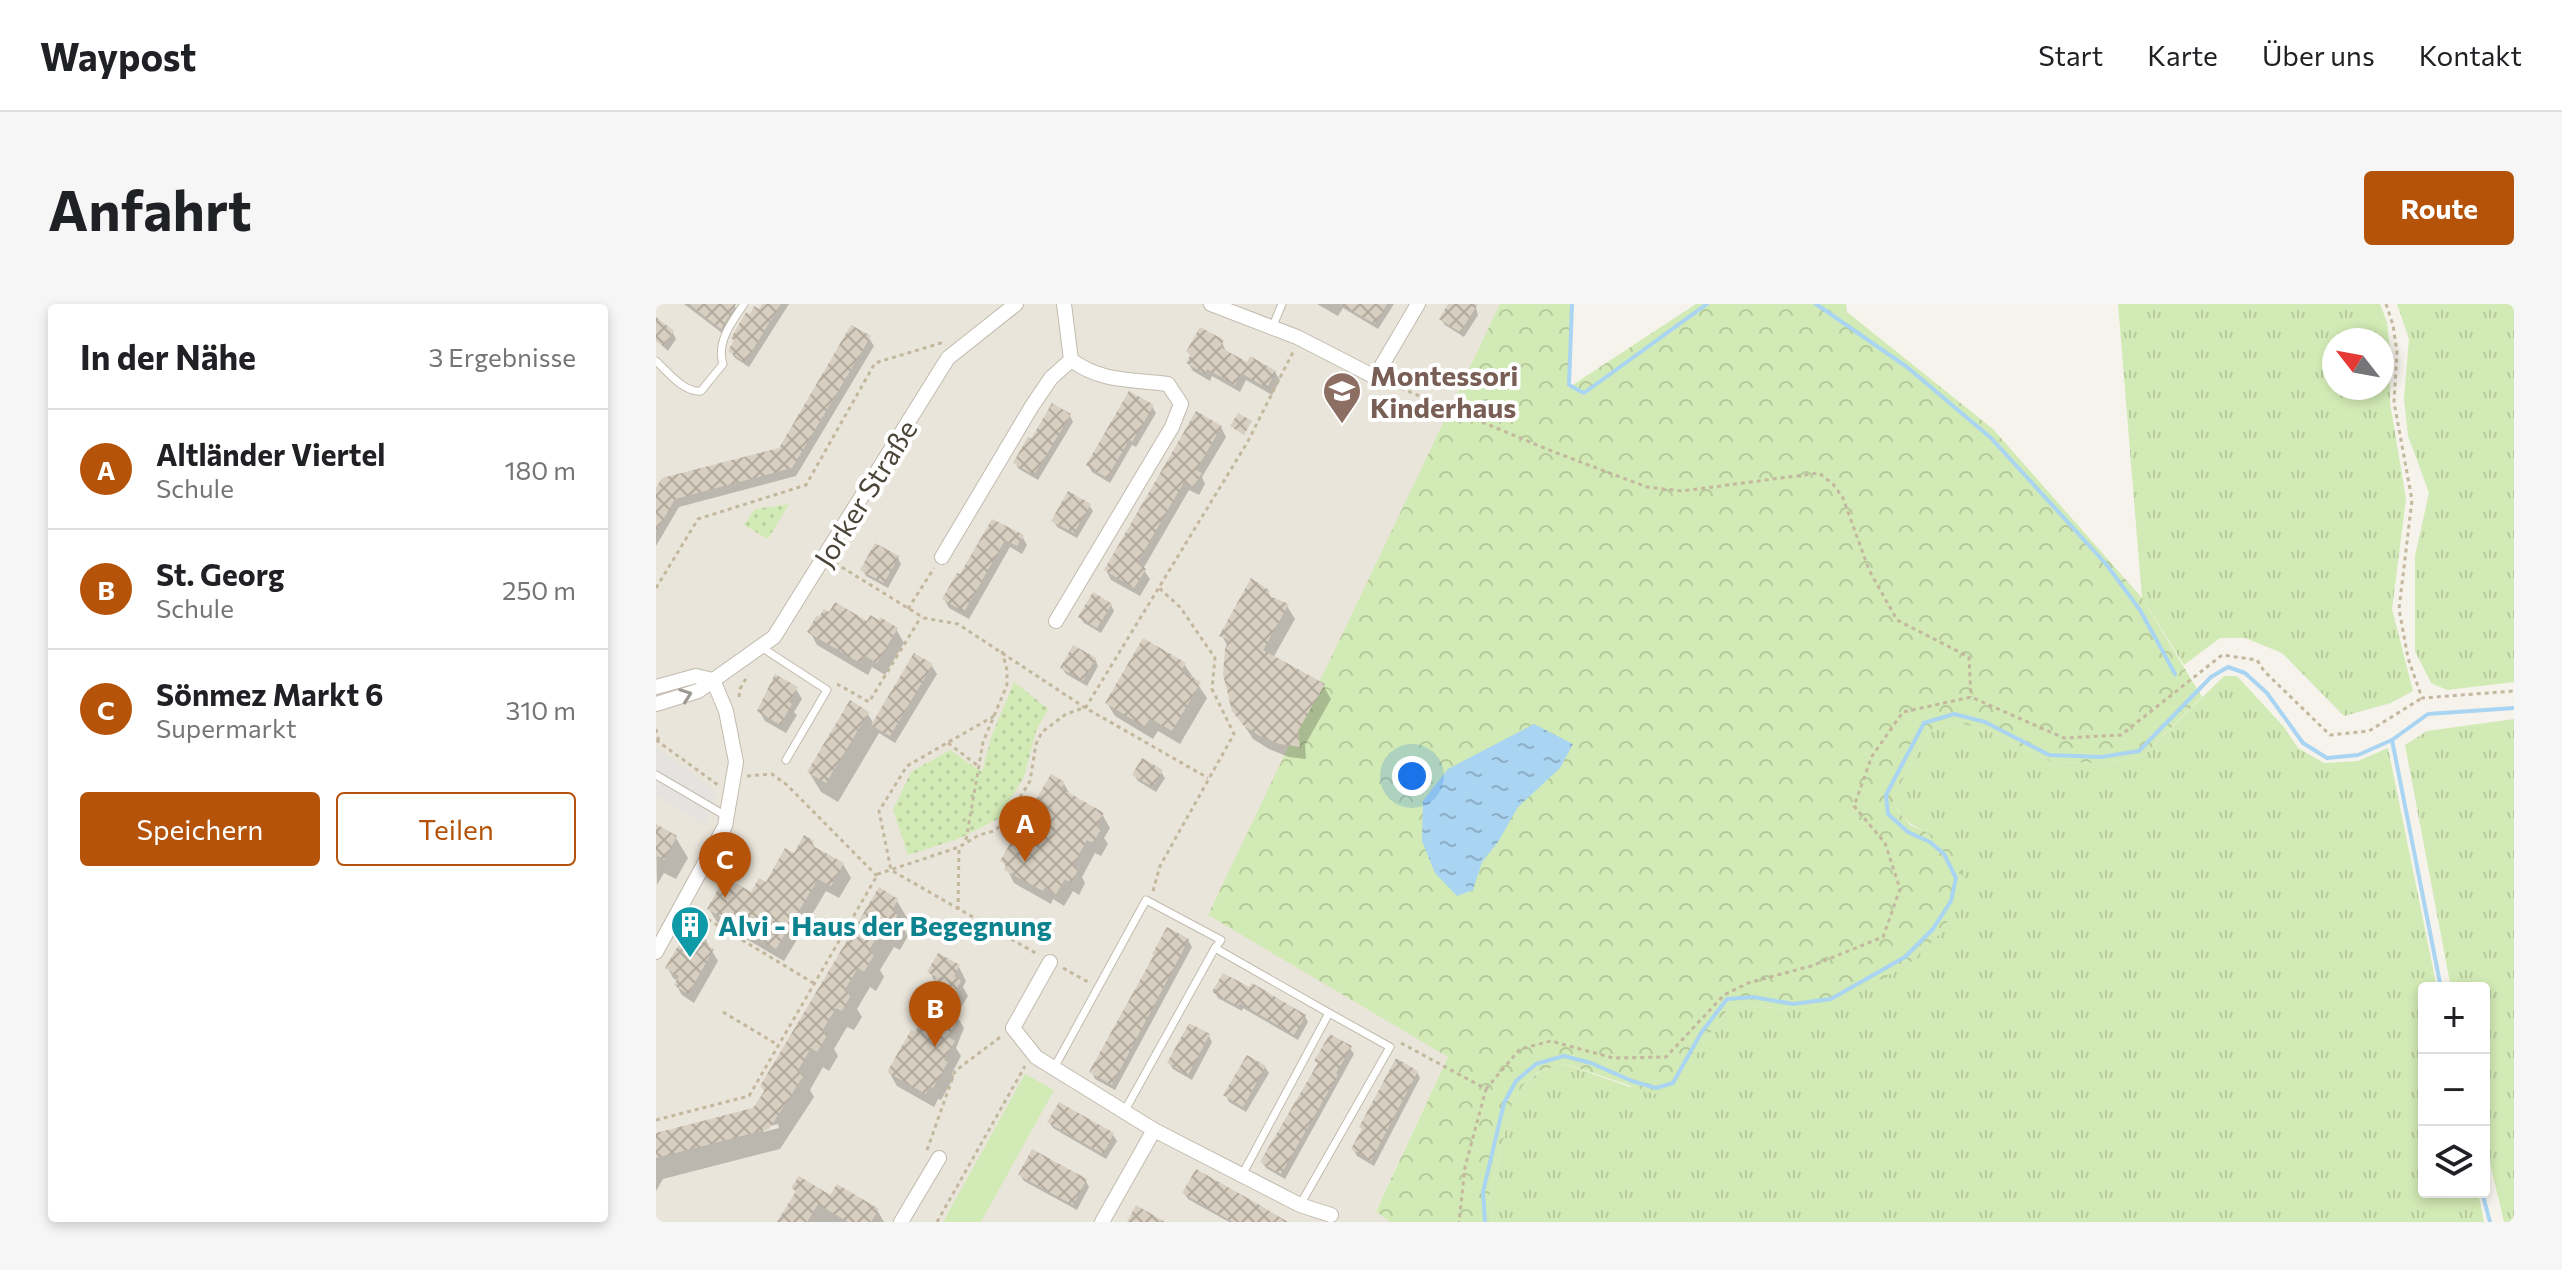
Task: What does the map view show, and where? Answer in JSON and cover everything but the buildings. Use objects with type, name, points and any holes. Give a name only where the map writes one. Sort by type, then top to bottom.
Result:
[{"type":"street","name":"Jorker Straße","points":[[656,704],[698,691],[774,637],[948,358],[1016,304]]},
{"type":"street","points":[[1056,621],[1172,427],[1181,404],[1168,384],[1109,378],[1087,372],[1071,360],[1064,304]]},
{"type":"street","points":[[1211,304],[1297,337],[1375,377],[1418,304]]},
{"type":"street","points":[[942,557],[1032,406],[1051,378],[1071,360]]},
{"type":"street","points":[[656,687],[696,676],[713,680],[726,711],[736,762],[725,826],[683,905],[660,934],[656,952]]},
{"type":"street","points":[[1050,962],[1013,1028],[1033,1052],[1154,1130],[1300,1205],[1334,1218]]},
{"type":"street","points":[[1102,1222],[1154,1130]]},
{"type":"street","points":[[901,1222],[939,1158]]},
{"type":"lane","points":[[656,361],[687,388],[694,392],[701,391],[723,364],[721,347],[728,328],[744,304]]},
{"type":"lane","points":[[1272,328],[1282,304]]},
{"type":"lane","points":[[761,647],[827,690],[786,760]]},
{"type":"lane","points":[[656,775],[726,816]]},
{"type":"lane","points":[[1054,1068],[1146,900],[1221,940],[1124,1112]]},
{"type":"lane","points":[[1215,948],[1390,1047],[1300,1205]]},
{"type":"lane","points":[[1242,1175],[1329,1013]]},
{"type":"path","points":[[2386,304],[2397,352],[2394,402],[2412,500],[2399,609],[2408,658],[2422,698]]},
{"type":"path","points":[[656,1120],[749,1096],[877,876],[959,847],[994,831],[1005,822],[1030,781],[1036,744],[1042,732],[1066,714],[1084,707],[1247,443],[1292,356],[1297,337]]},
{"type":"path","points":[[656,588],[698,519],[806,485],[875,363],[941,343],[961,348]]},
{"type":"path","points":[[1375,377],[1554,452],[1647,487],[1682,491],[1819,473],[1833,484],[1843,498],[1869,570],[1897,620],[1969,657],[1971,697]]},
{"type":"path","points":[[825,557],[921,617],[958,624],[1084,707],[1208,778]]},
{"type":"path","points":[[908,609],[942,557]]},
{"type":"path","points":[[1146,900],[1153,891],[1160,866],[1234,734],[1212,689],[1215,658],[1180,607],[1159,587]]},
{"type":"path","points":[[827,690],[835,683],[869,702],[921,617]]},
{"type":"path","points":[[965,842],[983,742],[1007,685],[1002,651]]},
{"type":"path","points":[[1459,1222],[1465,1167],[1486,1089],[1520,1049],[1551,1041],[1613,1058],[1666,1057],[1724,995],[1748,983],[1811,966],[1883,937],[1900,889],[1885,843],[1854,806],[1872,756],[1903,712],[1971,697],[2064,738],[2121,735],[2222,655],[2257,660],[2264,671],[2330,735],[2369,731],[2422,698],[2514,691]]},
{"type":"path","points":[[739,697],[748,675]]},
{"type":"path","points":[[994,716],[907,766],[879,811],[891,870],[1098,987]]},
{"type":"path","points":[[656,729],[658,741],[730,795]]},
{"type":"path","points":[[948,743],[977,766]]},
{"type":"path","points":[[734,777],[772,774],[787,785],[877,876]]},
{"type":"path","points":[[958,910],[959,847]]},
{"type":"path","points":[[683,905],[815,984]]},
{"type":"path","points":[[723,1012],[778,1046]]},
{"type":"path","points":[[939,1158],[927,1149],[955,1071],[1013,1028]]},
{"type":"path","points":[[1390,1047],[1394,1040],[1486,1089]]},
{"type":"path","points":[[937,1222],[1033,1052]]},
{"type":"shaded area","points":[[656,304],[1501,304],[1448,1057],[1376,1210],[1390,1222],[656,1222]]},
{"type":"shaded area","points":[[656,747],[716,792],[705,825],[656,795]]},
{"type":"green space","points":[[1500,304],[1572,304],[1568,388],[1696,304],[1846,304],[1847,312],[1993,429],[2142,598],[2202,697],[2143,756],[2103,763],[2052,762],[1989,731],[1957,722],[1929,730],[1893,798],[1897,810],[1910,825],[1933,835],[1952,852],[1963,877],[1958,902],[1941,933],[1909,964],[1833,1006],[1790,1009],[1731,1005],[1676,1089],[1655,1094],[1566,1064],[1539,1071],[1523,1085],[1512,1104],[1490,1194],[1493,1222],[1390,1222],[1376,1211],[1448,1057],[1208,915]]},
{"type":"green space","points":[[2118,304],[2380,304],[2388,328],[2322,328],[2322,400],[2390,400],[2406,499],[2392,609],[2413,691],[2391,703],[2344,716],[2282,653],[2245,638],[2220,638],[2184,665],[2142,598]]},
{"type":"green space","points":[[2397,304],[2514,304],[2514,682],[2447,690],[2431,683],[2415,651],[2415,556],[2429,493],[2408,436],[2404,399],[2409,339]]},
{"type":"green space","points":[[789,504],[768,539],[744,525],[755,509]]},
{"type":"green space","points":[[2224,676],[2237,676],[2284,727],[2298,748],[2324,763],[2358,761],[2388,748],[2436,982],[2418,982],[2418,1198],[2479,1198],[2484,1222],[1493,1222],[1490,1194],[1512,1104],[1523,1085],[1540,1071],[1565,1064],[1630,1087],[1708,1036],[1731,1005],[1790,1009],[1933,835],[1903,817],[1893,798],[1929,730],[1957,722],[1989,731],[2052,762],[2103,763],[2143,756]]},
{"type":"green space","points":[[1014,682],[1048,709],[1036,731],[1024,777],[998,819],[958,839],[908,855],[893,810],[911,772],[950,750],[982,772],[992,735]]},
{"type":"green space","points":[[2514,719],[2514,1222],[2504,1222],[2490,1163],[2490,982],[2450,982],[2405,745],[2427,731]]},
{"type":"green space","points":[[1025,1074],[1054,1090],[981,1222],[943,1222]]},
{"type":"water","points":[[1534,724],[1573,744],[1560,768],[1518,807],[1498,842],[1482,862],[1473,890],[1457,896],[1435,873],[1422,841],[1423,801],[1448,769]]},
{"type":"waterway","points":[[1572,304],[1569,385],[1584,393],[1707,304]]},
{"type":"waterway","points":[[1816,304],[1907,367],[1991,438],[2106,564],[2140,610],[2175,674]]},
{"type":"waterway","points":[[1485,1222],[1483,1192],[1504,1103],[1516,1081],[1536,1064],[1564,1056],[1656,1088],[1673,1083],[1701,1033],[1727,999],[1753,997],[1793,1004],[1831,999],[1905,957],[1933,929],[1951,901],[1956,878],[1944,854],[1930,842],[1908,832],[1888,814],[1886,795],[1924,723],[1954,714],[1985,722],[2049,755],[2101,757],[2139,751],[2211,677],[2228,667],[2245,673],[2267,693],[2303,743],[2327,758],[2358,755],[2392,740],[2428,714],[2514,708]]},
{"type":"waterway","points":[[2392,740],[2440,982]]},
{"type":"waterway","points":[[2484,1198],[2490,1222]]},
{"type":"place","name":"Montessori Kinderhaus","points":[[1342,425]]},
{"type":"place","name":"Altländer Viertel","points":[[1025,862]]},
{"type":"place","name":"Sönmez Markt 6","points":[[725,898]]},
{"type":"place","name":"Alvi - Haus der Begegnung","points":[[690,959]]},
{"type":"place","name":"St. Georg","points":[[935,1047]]}]
